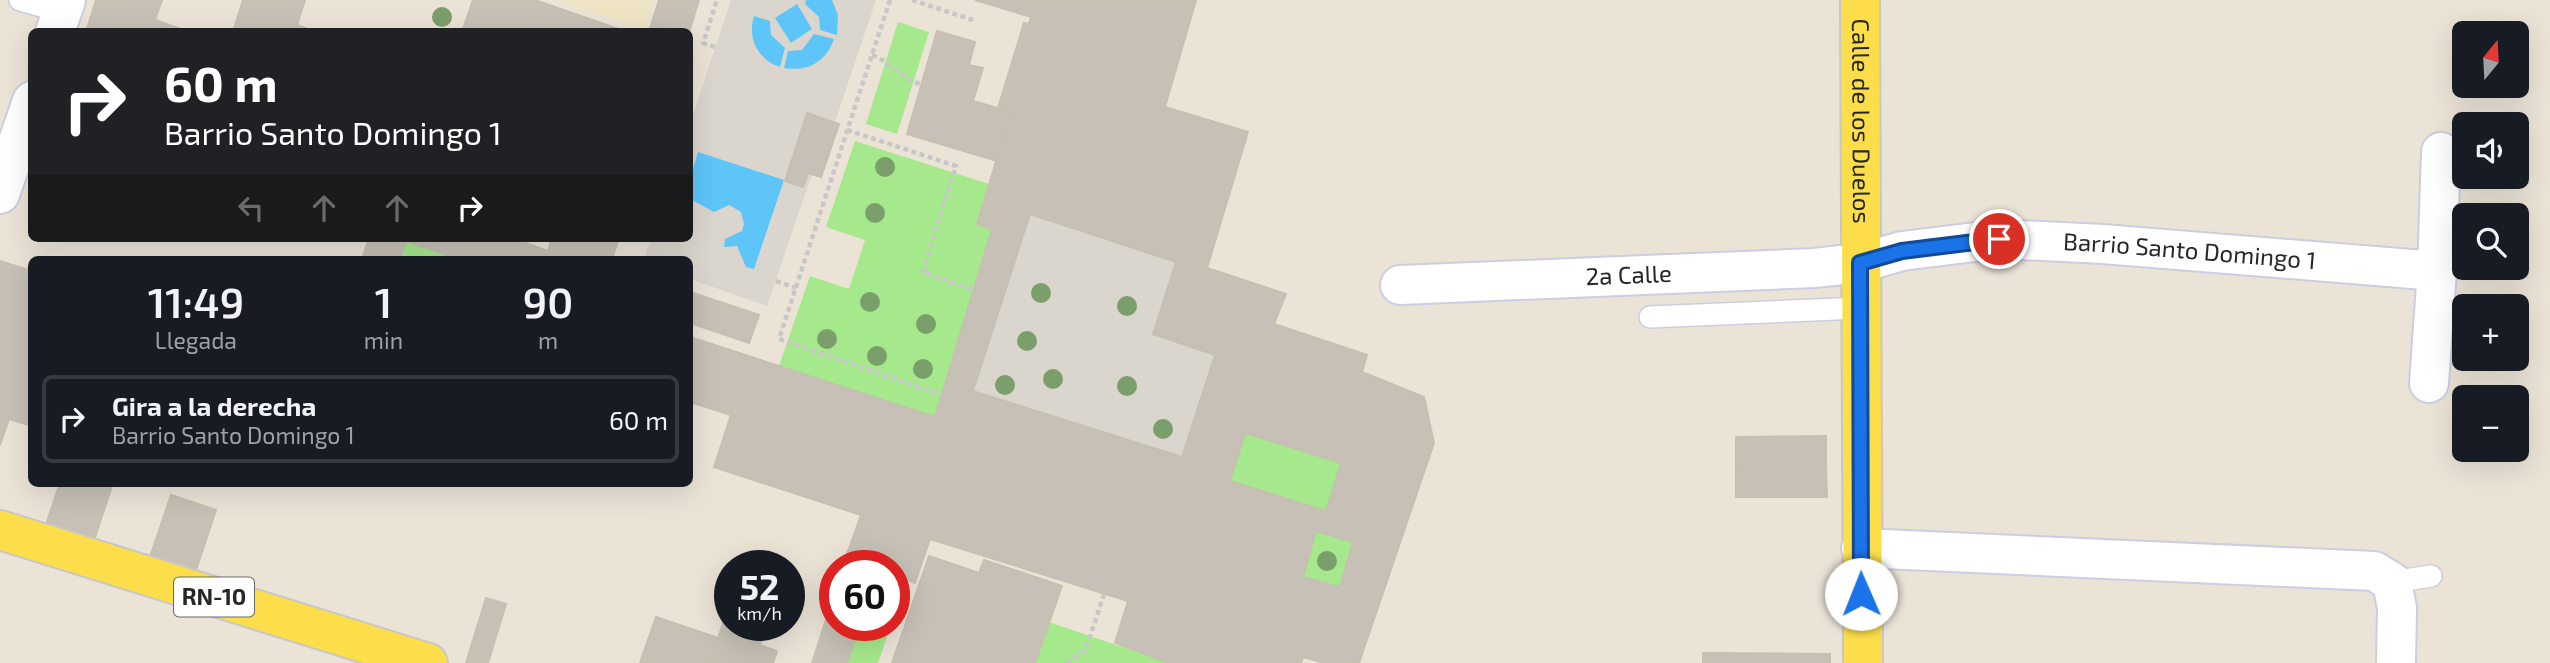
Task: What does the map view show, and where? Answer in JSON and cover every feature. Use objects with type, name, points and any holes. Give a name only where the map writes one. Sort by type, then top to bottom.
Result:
[{"type":"main road","name":"Calle de los Duelos","points":[[1860,0],[1863,663]]},
{"type":"main road","name":"RN-10","points":[[0,530],[428,663]]},
{"type":"street","points":[[0,194],[28,114]]},
{"type":"street","points":[[2429,383],[2437,271],[2441,152]]},
{"type":"street","name":"Barrio Santo Domingo 1","points":[[1860,263],[1902,251],[1999,239],[2103,244],[2437,271]]},
{"type":"street","name":"2a Calle","points":[[1400,285],[1860,263]]},
{"type":"street","points":[[1861,548],[2374,571],[2392,582],[2397,608],[2396,663]]},
{"type":"lane","points":[[20,0],[61,15]]},
{"type":"lane","points":[[1650,317],[1860,308]]},
{"type":"lane","points":[[2392,582],[2431,576]]},
{"type":"path","points":[[715,47],[703,43],[717,0]]},
{"type":"path","points":[[890,0],[779,339],[942,395]]},
{"type":"path","points":[[912,0],[973,20]]},
{"type":"path","points":[[872,55],[886,61],[904,78],[920,84]]},
{"type":"path","points":[[847,130],[956,166],[923,272],[974,290]]},
{"type":"path","points":[[776,281],[796,288]]},
{"type":"path","points":[[1067,663],[1086,649],[1104,594]]},
{"type":"shaded area","points":[[556,0],[653,0],[643,28]]},
{"type":"shaded area","points":[[731,0],[876,0],[835,122],[807,113],[785,180],[803,187],[808,173],[812,174],[767,306],[693,280],[693,256],[645,256],[650,242],[693,242],[693,115]]},
{"type":"shaded area","points":[[1030,214],[1176,262],[1154,334],[1215,355],[1182,457],[973,391]]},
{"type":"green space","points":[[898,22],[929,32],[897,134],[866,124]]},
{"type":"green space","points":[[855,141],[989,184],[977,224],[992,229],[935,417],[779,366],[810,276],[849,289],[865,240],[826,227]]},
{"type":"green space","points":[[406,242],[409,242],[450,256],[401,256]]},
{"type":"green space","points":[[1245,433],[1341,463],[1326,511],[1230,481]]},
{"type":"green space","points":[[1316,531],[1353,542],[1340,587],[1303,577]]},
{"type":"green space","points":[[1049,622],[1169,663],[1035,663]]},
{"type":"green space","points":[[855,641],[886,641],[878,663],[847,663]]},
{"type":"water","points":[[806,0],[832,0],[838,15],[837,35],[820,30],[819,17],[805,4]]},
{"type":"water","points":[[797,4],[812,29],[791,43],[775,18]]},
{"type":"water","points":[[754,16],[770,21],[771,35],[785,48],[780,67],[760,54],[756,47],[752,32]]},
{"type":"water","points":[[814,34],[834,39],[826,54],[808,67],[784,68],[788,51],[802,50]]},
{"type":"water","points":[[698,152],[784,180],[754,269],[746,267],[737,246],[724,247],[725,239],[742,231],[744,224],[741,212],[729,205],[714,212],[693,201],[693,169]]},
{"type":"building","points":[[96,0],[162,0],[155,20],[178,28],[87,28]]},
{"type":"building","points":[[243,0],[305,0],[297,25],[305,28],[234,28]]},
{"type":"building","points":[[473,0],[535,0],[616,28],[463,28]]},
{"type":"building","points":[[659,0],[699,0],[690,28],[650,28]]},
{"type":"building","points":[[975,0],[1196,0],[1165,107],[1248,132],[1207,268],[1286,294],[1274,324],[1367,355],[1362,372],[1424,397],[1434,443],[1359,663],[1324,663],[1303,657],[1301,663],[1169,663],[1115,643],[1128,601],[930,539],[915,583],[910,581],[910,550],[848,550],[861,515],[714,467],[731,415],[693,403],[693,338],[935,417],[992,229],[977,224],[1011,112],[998,108],[1024,23],[1029,24],[1031,17]],"holes":[[[1030,214],[1176,262],[1153,334],[1215,355],[1182,457],[973,391]],[[1245,433],[1341,463],[1326,511],[1230,481]],[[1316,531],[1353,542],[1340,587],[1303,577]]]},
{"type":"building","points":[[937,31],[975,42],[969,65],[983,68],[973,101],[1011,112],[997,161],[907,134]]},
{"type":"building","points":[[807,113],[839,124],[821,177],[808,173],[803,187],[785,181]]},
{"type":"building","points":[[368,242],[406,242],[401,256],[363,256]]},
{"type":"building","points":[[409,242],[522,242],[548,251],[551,242],[618,242],[613,256],[450,256]]},
{"type":"building","points":[[0,261],[28,270],[28,425],[9,419],[0,445]]},
{"type":"building","points":[[693,293],[759,315],[749,343],[693,324]]},
{"type":"building","points":[[1826,436],[1826,465],[1736,464],[1736,437]]},
{"type":"building","points":[[1736,464],[1826,465],[1827,497],[1736,497]]},
{"type":"building","points":[[59,487],[112,487],[90,552],[42,536]]},
{"type":"building","points":[[171,495],[216,510],[192,582],[147,566]]},
{"type":"building","points":[[929,556],[979,573],[984,560],[1062,586],[1035,663],[892,663],[900,641],[910,641],[910,611]]},
{"type":"building","points":[[486,598],[506,604],[488,663],[466,663]]},
{"type":"building","points":[[656,617],[714,637],[714,641],[717,641],[710,663],[640,663]]},
{"type":"building","points":[[717,641],[761,641],[760,645],[777,651],[773,663],[710,663]]},
{"type":"building","points":[[819,641],[855,641],[847,663],[812,663]]},
{"type":"building","points":[[1703,653],[1830,654],[1830,663],[1703,663]]},
{"type":"route","points":[[1861,594],[1860,263],[1902,251],[1999,239]]}]
